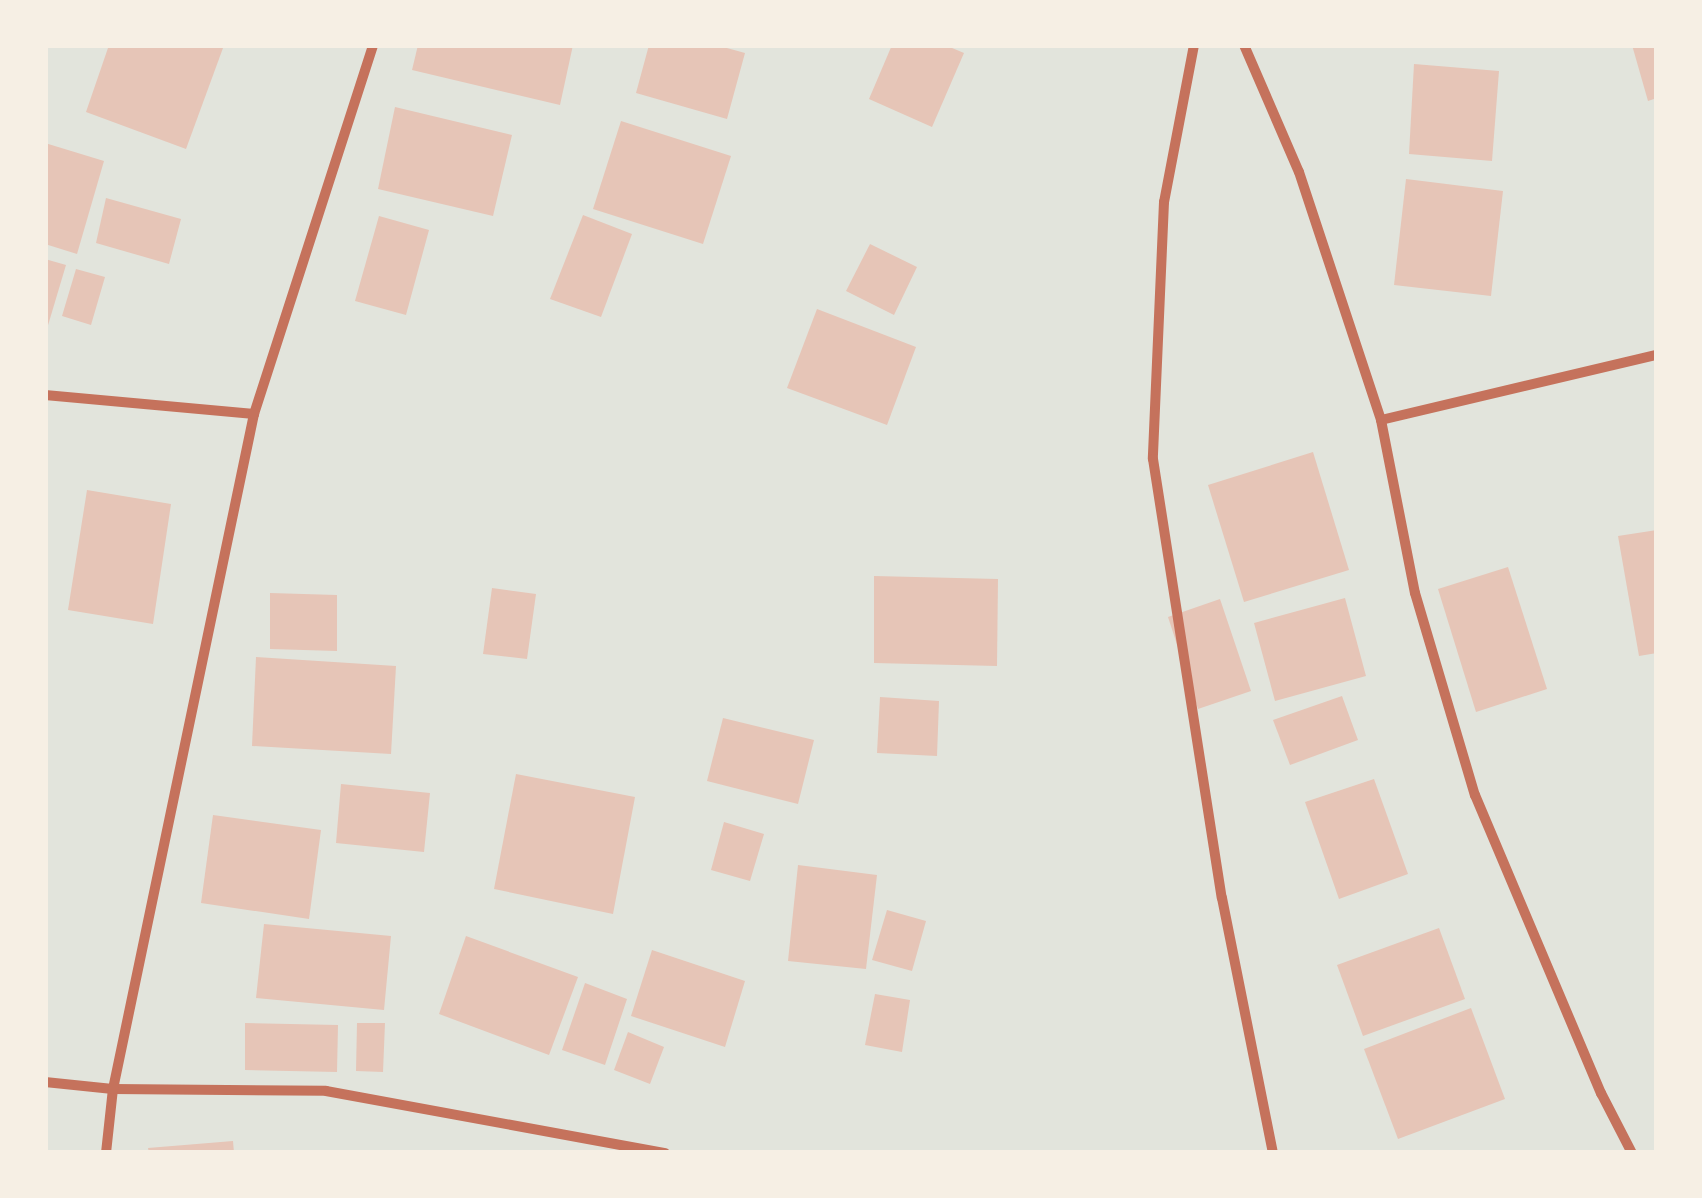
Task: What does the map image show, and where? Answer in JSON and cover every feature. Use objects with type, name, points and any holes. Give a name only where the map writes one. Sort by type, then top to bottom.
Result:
[{"type":"street","points":[[106,1153],[113,1090],[254,414],[373,45]]},
{"type":"street","points":[[1194,45],[1164,202],[1153,459],[1222,898],[1272,1153]]},
{"type":"street","points":[[1244,45],[1299,172],[1381,420],[1414,593],[1474,795],[1601,1094],[1632,1153]]},
{"type":"street","points":[[1381,420],[1657,355]]},
{"type":"street","points":[[45,395],[254,414]]},
{"type":"street","points":[[45,1082],[113,1090],[326,1091],[665,1153]]},
{"type":"shaded area","points":[[45,45],[1657,45],[1657,1153],[45,1153]]},
{"type":"building","points":[[109,45],[223,48],[186,149],[86,112]]},
{"type":"building","points":[[418,45],[573,45],[560,105],[412,70]]},
{"type":"building","points":[[649,45],[716,45],[745,53],[727,119],[636,93]]},
{"type":"building","points":[[892,45],[945,45],[964,53],[932,127],[869,99]]},
{"type":"building","points":[[1632,45],[1657,45],[1657,98],[1648,101]]},
{"type":"building","points":[[1414,64],[1499,71],[1492,161],[1409,154]]},
{"type":"building","points":[[395,107],[512,135],[493,216],[378,189]]},
{"type":"building","points":[[621,121],[731,156],[703,244],[593,209]]},
{"type":"building","points":[[45,143],[104,161],[77,254],[45,244]]},
{"type":"building","points":[[1406,179],[1503,191],[1491,296],[1394,285]]},
{"type":"building","points":[[106,198],[181,219],[169,264],[96,243]]},
{"type":"building","points":[[583,215],[632,234],[601,317],[550,299]]},
{"type":"building","points":[[379,216],[429,230],[406,315],[355,301]]},
{"type":"building","points":[[870,244],[917,267],[894,315],[846,291]]},
{"type":"building","points":[[45,259],[66,265],[46,332],[45,331]]},
{"type":"building","points":[[76,269],[105,277],[91,325],[62,316]]},
{"type":"building","points":[[817,309],[916,347],[887,425],[787,388]]},
{"type":"building","points":[[1313,452],[1349,570],[1244,602],[1208,485]]},
{"type":"building","points":[[87,490],[171,504],[153,624],[68,610]]},
{"type":"building","points":[[1657,530],[1657,653],[1639,656],[1618,536]]},
{"type":"building","points":[[1508,567],[1547,689],[1476,712],[1438,589]]},
{"type":"building","points":[[874,576],[998,579],[997,666],[874,663]]},
{"type":"building","points":[[492,588],[536,594],[527,659],[483,654]]},
{"type":"building","points":[[270,593],[337,595],[337,651],[270,649]]},
{"type":"building","points":[[1345,598],[1366,676],[1275,701],[1254,623]]},
{"type":"building","points":[[1220,599],[1251,691],[1198,709],[1168,617]]},
{"type":"building","points":[[256,657],[396,666],[391,754],[252,746]]},
{"type":"building","points":[[1342,696],[1358,740],[1290,765],[1273,720]]},
{"type":"building","points":[[880,697],[939,701],[937,756],[877,753]]},
{"type":"building","points":[[723,718],[814,740],[798,804],[707,781]]},
{"type":"building","points":[[516,774],[635,797],[613,914],[494,889]]},
{"type":"building","points":[[1374,779],[1408,874],[1339,899],[1305,802]]},
{"type":"building","points":[[341,784],[430,793],[424,852],[336,843]]},
{"type":"building","points":[[213,815],[321,830],[309,919],[201,903]]},
{"type":"building","points":[[724,822],[764,834],[750,881],[711,870]]},
{"type":"building","points":[[798,865],[877,875],[866,969],[788,961]]},
{"type":"building","points":[[887,910],[926,921],[912,971],[872,960]]},
{"type":"building","points":[[264,924],[391,936],[384,1010],[256,998]]},
{"type":"building","points":[[1439,928],[1465,999],[1363,1036],[1337,965]]},
{"type":"building","points":[[466,936],[578,977],[549,1055],[439,1014]]},
{"type":"building","points":[[652,950],[745,981],[725,1047],[631,1016]]},
{"type":"building","points":[[585,983],[627,999],[605,1065],[562,1050]]},
{"type":"building","points":[[875,994],[910,1000],[902,1052],[865,1045]]},
{"type":"building","points":[[1471,1008],[1505,1099],[1398,1139],[1364,1049]]},
{"type":"building","points":[[245,1023],[338,1025],[337,1072],[245,1070]]},
{"type":"building","points":[[357,1023],[385,1023],[383,1072],[356,1071]]},
{"type":"building","points":[[628,1032],[664,1047],[650,1084],[614,1070]]},
{"type":"building","points":[[233,1141],[234,1153],[149,1153],[148,1148]]}]
